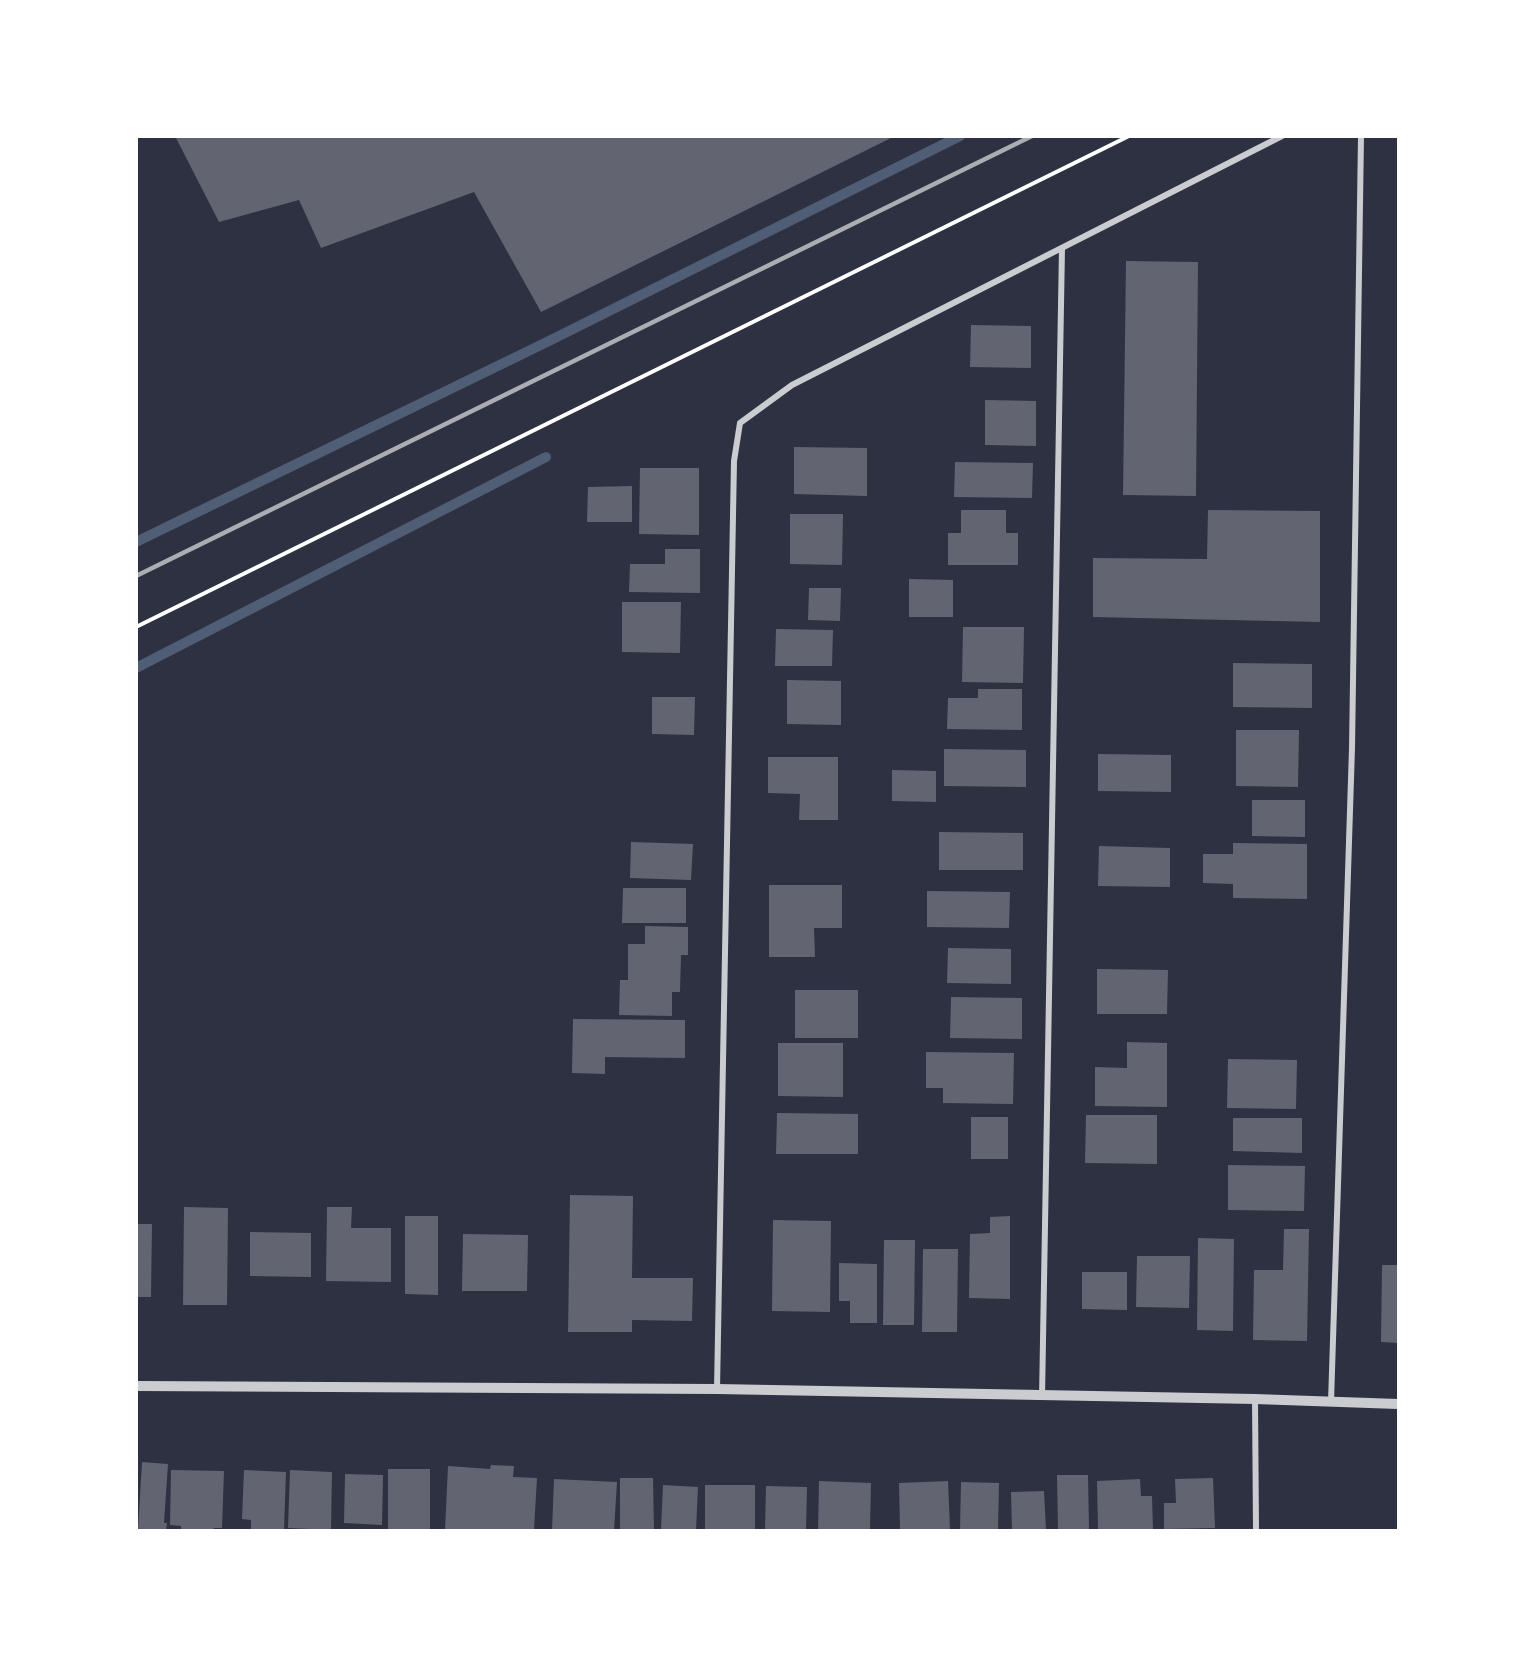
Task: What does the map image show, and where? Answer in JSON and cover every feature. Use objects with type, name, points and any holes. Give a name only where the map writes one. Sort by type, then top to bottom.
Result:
[{"type":"street","points":[[717,1389],[734,473],[740,423],[792,385],[1282,136]]},
{"type":"street","points":[[1331,1401],[1352,748],[1361,136]]},
{"type":"street","points":[[1042,1397],[1062,248]]},
{"type":"street","points":[[136,1386],[717,1389],[1042,1397],[1255,1399],[1398,1404]]},
{"type":"street","points":[[1255,1399],[1256,1530]]},
{"type":"path","points":[[136,627],[1129,136]]},
{"type":"building","points":[[175,136],[895,136],[541,312],[474,192],[321,248],[299,200],[219,222]]},
{"type":"building","points":[[1126,261],[1198,262],[1196,496],[1123,495]]},
{"type":"building","points":[[971,325],[1031,326],[1031,368],[970,367]]},
{"type":"building","points":[[985,400],[1036,401],[1036,446],[985,445]]},
{"type":"building","points":[[794,447],[867,448],[867,496],[794,494]]},
{"type":"building","points":[[955,462],[1033,463],[1032,498],[954,497]]},
{"type":"building","points":[[640,468],[699,468],[699,535],[639,534]]},
{"type":"building","points":[[632,486],[632,522],[587,522],[588,487]]},
{"type":"building","points":[[961,510],[1006,510],[1006,533],[1018,533],[1018,565],[948,565],[948,533],[961,533]]},
{"type":"building","points":[[1208,510],[1320,511],[1320,622],[1093,617],[1093,558],[1207,559]]},
{"type":"building","points":[[790,514],[843,514],[842,565],[790,564]]},
{"type":"building","points":[[665,549],[700,549],[700,593],[629,592],[630,564],[665,564]]},
{"type":"building","points":[[909,579],[953,580],[953,617],[909,617]]},
{"type":"building","points":[[809,588],[841,588],[840,621],[808,620]]},
{"type":"building","points":[[622,602],[681,602],[680,653],[622,652]]},
{"type":"building","points":[[963,627],[1024,627],[1023,683],[962,682]]},
{"type":"building","points":[[776,629],[833,630],[832,666],[775,666]]},
{"type":"building","points":[[1233,663],[1312,664],[1312,708],[1233,707]]},
{"type":"building","points":[[787,680],[841,681],[841,725],[787,724]]},
{"type":"building","points":[[978,689],[1022,689],[1022,730],[947,729],[948,698],[978,698]]},
{"type":"building","points":[[652,697],[695,697],[694,735],[652,734]]},
{"type":"building","points":[[1236,730],[1299,730],[1298,787],[1236,786]]},
{"type":"building","points":[[944,749],[1026,750],[1026,787],[944,786]]},
{"type":"building","points":[[1098,754],[1171,755],[1171,792],[1098,791]]},
{"type":"building","points":[[768,757],[838,757],[838,820],[799,820],[800,794],[768,793]]},
{"type":"building","points":[[892,770],[936,771],[936,802],[892,801]]},
{"type":"building","points":[[1252,800],[1305,800],[1305,837],[1252,836]]},
{"type":"building","points":[[939,832],[1023,833],[1023,870],[939,870]]},
{"type":"building","points":[[631,842],[693,844],[691,880],[630,878]]},
{"type":"building","points":[[1233,843],[1307,844],[1307,899],[1233,898],[1233,884],[1203,883],[1203,854],[1233,854]]},
{"type":"building","points":[[1099,846],[1170,848],[1170,887],[1098,886]]},
{"type":"building","points":[[769,885],[842,885],[842,928],[814,928],[815,957],[769,957]]},
{"type":"building","points":[[623,888],[686,888],[686,923],[622,923]]},
{"type":"building","points":[[927,891],[1010,892],[1009,928],[927,927]]},
{"type":"building","points":[[645,926],[688,927],[688,955],[681,955],[680,992],[672,992],[672,1016],[619,1015],[620,980],[628,980],[628,944],[645,944]]},
{"type":"building","points":[[948,948],[1011,949],[1011,984],[947,983]]},
{"type":"building","points":[[1097,969],[1168,970],[1167,1014],[1097,1014]]},
{"type":"building","points":[[795,990],[858,990],[858,1038],[795,1038]]},
{"type":"building","points":[[951,997],[1022,998],[1022,1039],[950,1038]]},
{"type":"building","points":[[573,1019],[685,1020],[685,1058],[605,1057],[605,1074],[572,1073]]},
{"type":"building","points":[[1127,1042],[1167,1043],[1167,1107],[1095,1106],[1095,1067],[1127,1068]]},
{"type":"building","points":[[778,1043],[843,1043],[843,1097],[778,1096]]},
{"type":"building","points":[[926,1052],[1014,1053],[1013,1104],[943,1103],[943,1088],[926,1088]]},
{"type":"building","points":[[1228,1059],[1297,1060],[1296,1109],[1227,1108]]},
{"type":"building","points":[[777,1113],[858,1114],[858,1154],[776,1154]]},
{"type":"building","points":[[1086,1115],[1157,1115],[1157,1164],[1085,1163]]},
{"type":"building","points":[[971,1117],[1008,1117],[1008,1159],[971,1159]]},
{"type":"building","points":[[1233,1118],[1302,1118],[1302,1153],[1233,1151]]},
{"type":"building","points":[[1228,1165],[1305,1166],[1304,1211],[1228,1210]]},
{"type":"building","points":[[570,1195],[633,1196],[632,1278],[693,1278],[692,1321],[632,1320],[632,1332],[568,1332]]},
{"type":"building","points":[[184,1207],[228,1208],[227,1305],[183,1305]]},
{"type":"building","points":[[327,1207],[352,1207],[351,1228],[391,1228],[391,1282],[326,1281]]},
{"type":"building","points":[[405,1216],[438,1216],[438,1295],[405,1294]]},
{"type":"building","points":[[1010,1216],[1010,1299],[969,1298],[970,1234],[990,1233],[990,1217]]},
{"type":"building","points":[[773,1220],[831,1221],[830,1312],[772,1311]]},
{"type":"building","points":[[136,1224],[152,1224],[151,1297],[136,1297]]},
{"type":"building","points":[[1284,1229],[1309,1229],[1307,1341],[1253,1340],[1254,1270],[1283,1270]]},
{"type":"building","points":[[250,1232],[311,1233],[311,1277],[250,1276]]},
{"type":"building","points":[[463,1234],[528,1235],[527,1291],[462,1291]]},
{"type":"building","points":[[1198,1238],[1234,1239],[1233,1331],[1197,1330]]},
{"type":"building","points":[[884,1240],[915,1240],[914,1325],[883,1325]]},
{"type":"building","points":[[923,1249],[958,1249],[957,1332],[922,1332]]},
{"type":"building","points":[[1137,1256],[1190,1256],[1189,1308],[1136,1307]]},
{"type":"building","points":[[839,1263],[877,1264],[877,1323],[850,1323],[850,1301],[839,1301]]},
{"type":"building","points":[[1382,1265],[1398,1265],[1398,1343],[1381,1342]]},
{"type":"building","points":[[1082,1272],[1127,1272],[1127,1310],[1082,1309]]},
{"type":"building","points":[[142,1462],[168,1464],[164,1523],[167,1523],[166,1530],[138,1530]]},
{"type":"building","points":[[491,1465],[514,1466],[513,1477],[537,1478],[534,1530],[445,1530],[448,1466],[490,1469]]},
{"type":"building","points":[[388,1469],[430,1469],[430,1530],[388,1530]]},
{"type":"building","points":[[171,1470],[224,1471],[222,1528],[181,1530],[181,1526],[170,1525]]},
{"type":"building","points":[[244,1470],[286,1472],[284,1530],[251,1530],[251,1520],[242,1519]]},
{"type":"building","points":[[290,1470],[332,1472],[331,1530],[288,1528]]},
{"type":"building","points":[[345,1474],[383,1475],[382,1525],[344,1523]]},
{"type":"building","points":[[1057,1475],[1088,1475],[1089,1530],[1058,1530]]},
{"type":"building","points":[[620,1478],[653,1478],[654,1530],[620,1530]]},
{"type":"building","points":[[1213,1478],[1215,1528],[1164,1529],[1164,1503],[1176,1503],[1175,1479]]},
{"type":"building","points":[[554,1479],[617,1482],[614,1530],[552,1530]]},
{"type":"building","points":[[1140,1479],[1141,1496],[1152,1496],[1153,1530],[1098,1530],[1097,1481]]},
{"type":"building","points":[[819,1481],[871,1483],[870,1530],[818,1530]]},
{"type":"building","points":[[948,1481],[950,1530],[900,1530],[899,1483]]},
{"type":"building","points":[[961,1482],[999,1483],[998,1530],[960,1530]]},
{"type":"building","points":[[663,1485],[698,1487],[696,1530],[661,1529]]},
{"type":"building","points":[[705,1485],[755,1485],[755,1530],[705,1530]]},
{"type":"building","points":[[766,1486],[807,1487],[806,1530],[765,1530]]},
{"type":"building","points":[[1044,1491],[1046,1530],[1012,1530],[1011,1492]]},
{"type":"waterway","points":[[136,542],[549,341],[960,136]]},
{"type":"waterway","points":[[136,668],[546,457]]},
{"type":"railway","points":[[136,576],[1032,136]]}]
